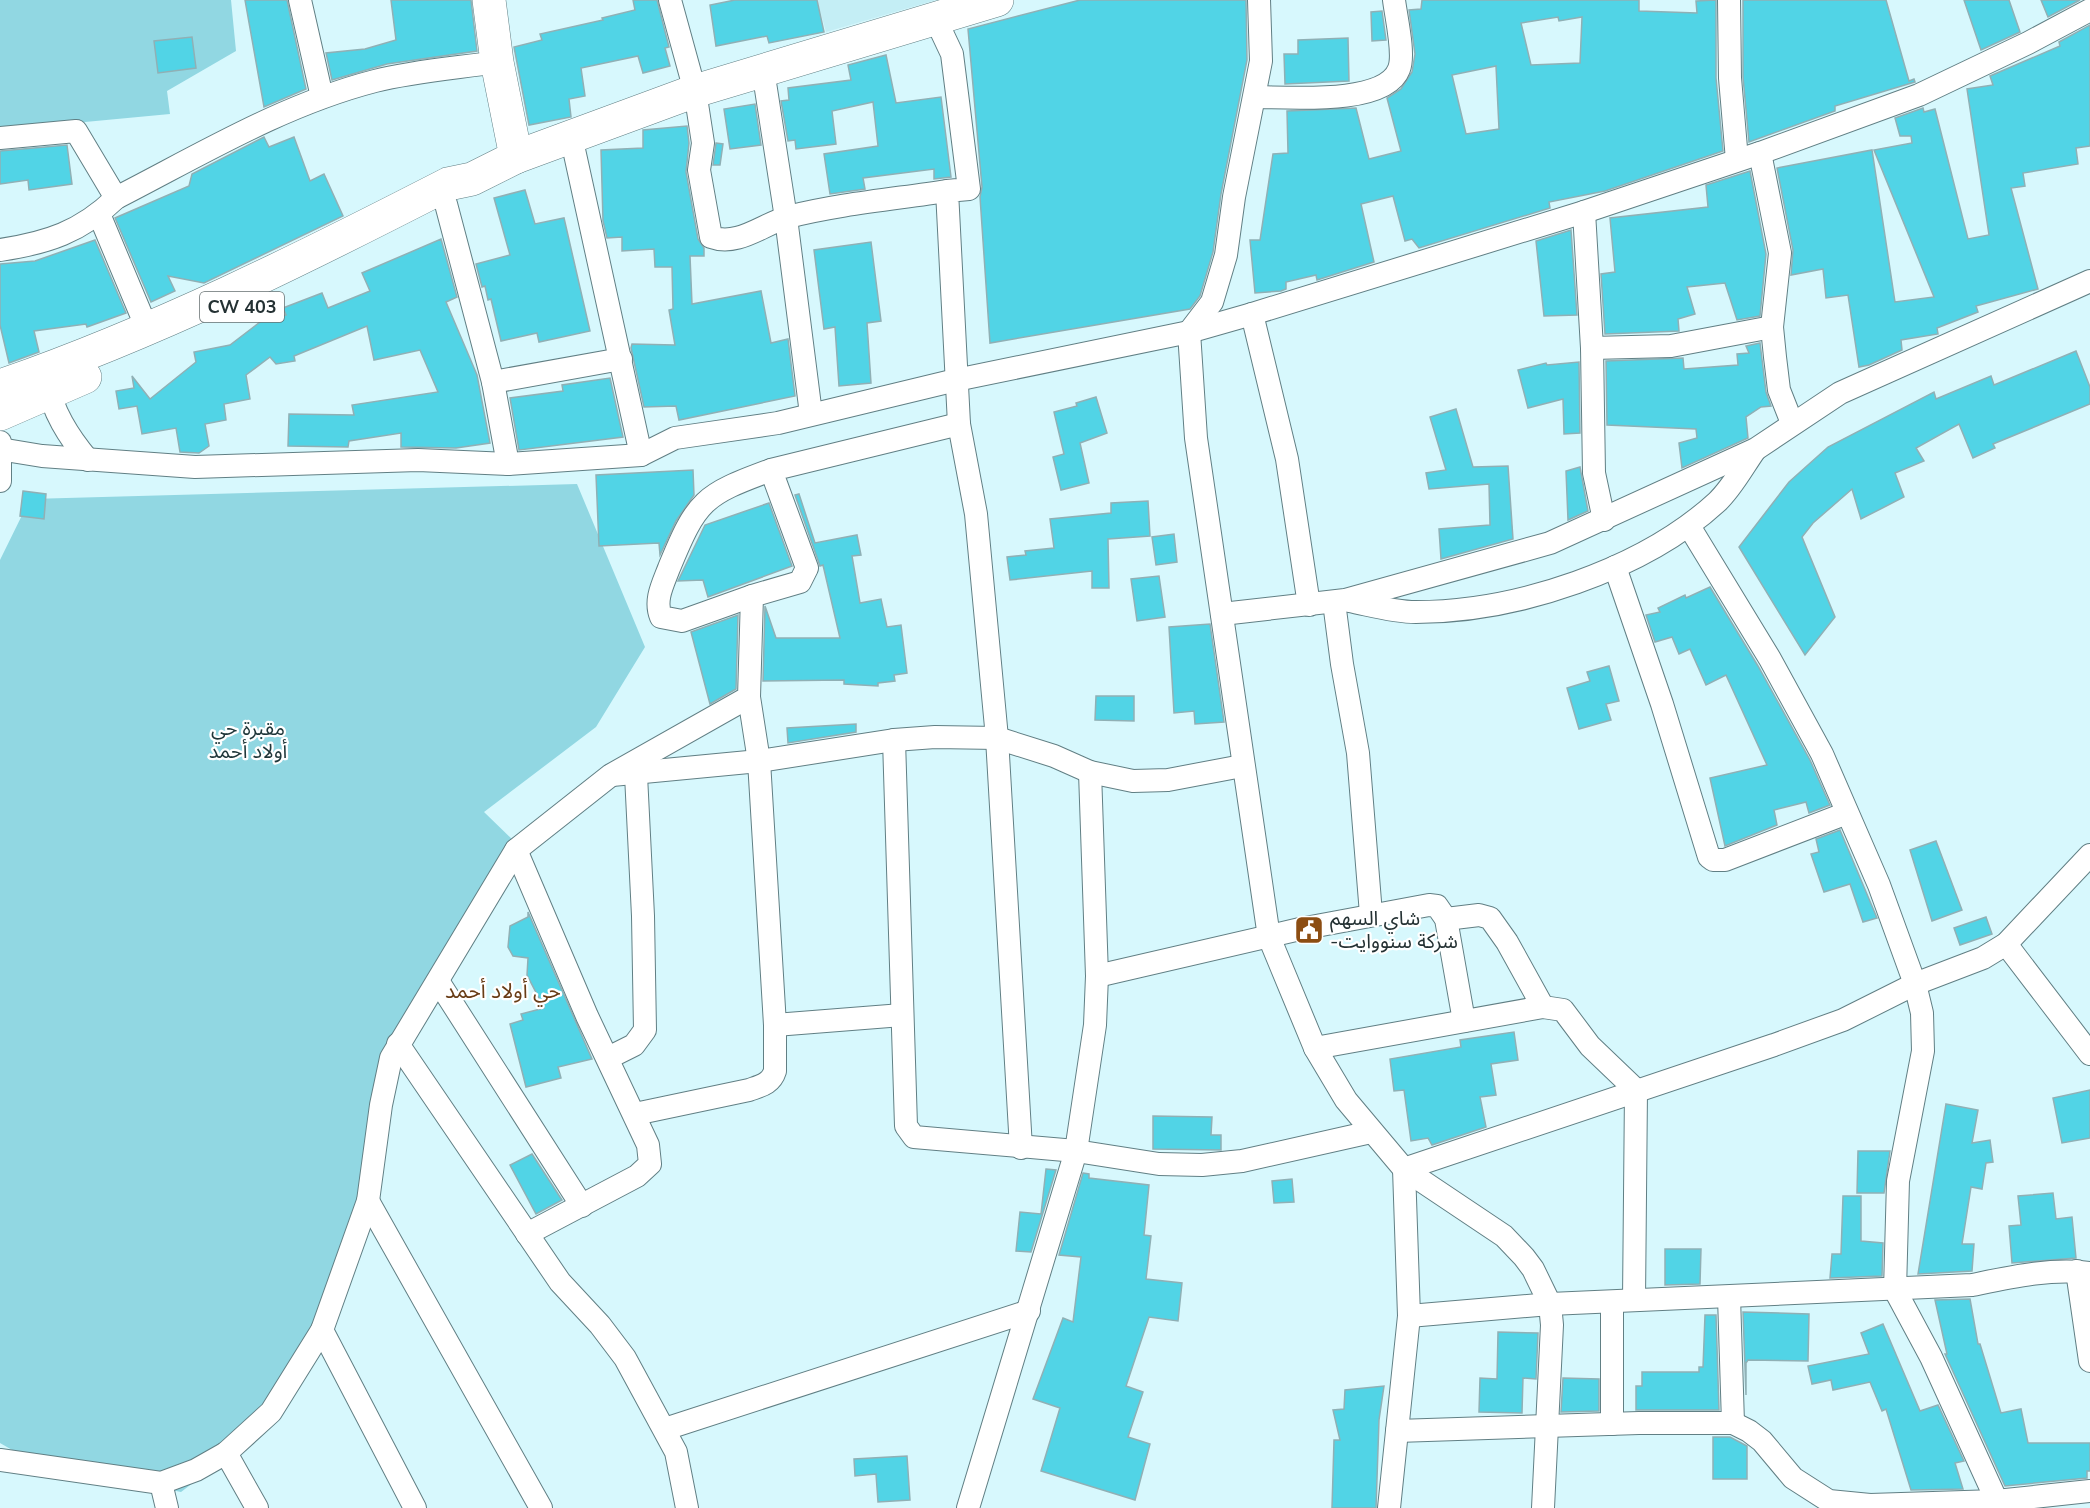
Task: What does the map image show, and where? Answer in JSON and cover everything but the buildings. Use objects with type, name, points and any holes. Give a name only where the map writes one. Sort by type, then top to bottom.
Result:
[{"type":"main road","points":[[489,0],[497,62],[516,157],[694,91],[997,0]]},
{"type":"main road","name":"CW 403","points":[[0,414],[46,381],[290,265],[448,184],[472,179],[516,157]]},
{"type":"main road","name":"CW 403","points":[[0,386],[46,381],[284,288],[446,204],[456,198],[472,179]]},
{"type":"street","points":[[300,0],[322,97]]},
{"type":"street","points":[[670,0],[694,91],[703,143],[699,170],[702,199],[711,237],[722,241],[762,230],[786,218],[947,190],[969,189],[952,54],[936,20]]},
{"type":"street","points":[[1259,0],[1261,61],[1221,278],[1212,302],[1189,332],[1196,438],[1242,766],[1269,937],[1315,1048],[1346,1100],[1404,1169],[1504,1236],[1533,1269],[1550,1304],[1552,1325],[1543,1508]]},
{"type":"street","points":[[1255,97],[1355,95],[1379,88],[1391,80],[1399,69],[1400,52],[1394,0]]},
{"type":"street","points":[[1729,0],[1730,78],[1737,160]]},
{"type":"street","points":[[0,449],[88,460],[195,467],[418,460],[508,464],[641,455],[675,438],[740,430],[956,380],[1189,332],[1252,314],[1375,274],[1584,212],[1760,153],[1919,95],[2090,10]]},
{"type":"street","points":[[0,250],[64,236],[99,214],[116,198],[274,116],[322,97],[376,81],[497,62]]},
{"type":"street","points":[[763,70],[786,218],[811,414]]},
{"type":"street","points":[[0,138],[76,131],[116,198]]},
{"type":"street","points":[[571,136],[641,455]]},
{"type":"street","points":[[1760,153],[1780,253],[1778,293],[1772,327],[1779,390],[1792,423]]},
{"type":"street","points":[[947,190],[959,424],[975,514],[997,738],[1021,1148]]},
{"type":"street","points":[[446,204],[493,382],[508,464]]},
{"type":"street","points":[[1584,212],[1592,348],[1594,473],[1604,520]]},
{"type":"street","points":[[99,214],[148,331]]},
{"type":"street","points":[[1222,614],[1339,601],[1392,585],[1503,558],[1550,543],[1756,449],[1840,393],[2090,281]]},
{"type":"street","points":[[1252,314],[1287,459],[1309,605]]},
{"type":"street","points":[[1592,348],[1671,346],[1772,327]]},
{"type":"street","points":[[493,382],[621,359]]},
{"type":"street","points":[[46,381],[69,438],[88,460]]},
{"type":"street","points":[[771,470],[807,568],[800,582],[682,621],[661,617],[657,605],[660,589],[682,535],[700,506],[722,488],[771,470],[959,424]]},
{"type":"street","points":[[0,442],[0,481]]},
{"type":"street","points":[[1339,601],[1416,612],[1472,608],[1526,597],[1615,567],[1689,526],[1720,500],[1756,449]]},
{"type":"street","points":[[1689,526],[1822,754],[1879,885],[1915,984],[1922,1013],[1923,1051],[1898,1181],[1895,1290],[1931,1357],[1998,1505]]},
{"type":"street","points":[[1615,567],[1662,704],[1709,857],[1713,860],[1725,860],[1847,813]]},
{"type":"street","points":[[635,1114],[749,1090],[766,1084],[773,1078],[777,1062],[759,761],[749,697],[752,596]]},
{"type":"street","points":[[1339,601],[1342,664],[1358,753],[1371,914]]},
{"type":"street","points":[[0,1460],[161,1483],[196,1470],[226,1453],[271,1412],[322,1330],[368,1201],[386,1077],[398,1044],[516,850],[611,775],[749,697]]},
{"type":"street","points":[[611,775],[636,775],[759,761],[894,740],[935,737],[997,738],[1054,756],[1090,772],[1133,781],[1168,780],[1242,766]]},
{"type":"street","points":[[894,740],[902,1015],[908,1131],[920,1139],[1076,1151],[1159,1164],[1202,1165],[1242,1161],[1371,1132]]},
{"type":"street","points":[[968,1508],[1076,1151],[1095,1025],[1097,976],[1090,772]]},
{"type":"street","points":[[608,1058],[634,1045],[645,1030],[644,916],[636,775]]},
{"type":"street","points":[[516,850],[635,1114],[648,1145],[650,1164],[647,1170],[527,1234]]},
{"type":"street","points":[[1404,1169],[1843,1020],[1915,984],[1983,958],[2006,944],[2090,855]]},
{"type":"street","points":[[1097,976],[1371,914],[1429,905],[1437,906],[1446,919],[1464,1021]]},
{"type":"street","points":[[1446,919],[1479,915],[1490,918],[1508,942],[1543,1007]]},
{"type":"street","points":[[2006,944],[2090,1054]]},
{"type":"street","points":[[438,981],[582,1206]]},
{"type":"street","points":[[1315,1048],[1543,1007],[1558,1008],[1567,1013],[1590,1046],[1636,1090],[1623,1301],[1612,1424]]},
{"type":"street","points":[[775,1025],[902,1015]]},
{"type":"street","points":[[398,1044],[560,1282],[600,1325],[625,1358],[676,1452],[687,1508]]},
{"type":"street","points":[[1389,1508],[1410,1316],[1404,1169]]},
{"type":"street","points":[[368,1201],[541,1508]]},
{"type":"street","points":[[1410,1316],[1550,1304],[1972,1286],[2015,1275],[2084,1272],[2090,1361]]},
{"type":"street","points":[[1729,1297],[1733,1423]]},
{"type":"street","points":[[664,1429],[1029,1311]]},
{"type":"street","points":[[322,1330],[415,1508]]},
{"type":"street","points":[[1397,1431],[1612,1424],[1733,1423],[1749,1431],[1793,1478],[1829,1502],[1870,1505],[1998,1505],[2090,1491]]},
{"type":"street","points":[[226,1453],[257,1508]]},
{"type":"street","points":[[161,1483],[167,1508]]},
{"type":"shaded area","points":[[817,0],[936,0],[826,32]]},
{"type":"green space","points":[[0,0],[231,0],[236,51],[167,91],[170,114],[0,130]]},
{"type":"green space","name":"مقبرة حي أولاد أحمد","points":[[577,484],[645,647],[596,727],[484,812],[515,842],[384,1057],[364,1201],[323,1336],[268,1426],[181,1492],[33,1462],[0,1443],[0,560],[30,499]]},
{"type":"place","name":"شاي السهم -شركة سنووايت","points":[[1309,930]]},
{"type":"district","name":"حي أولاد أحمد","points":[[503,991]]}]
